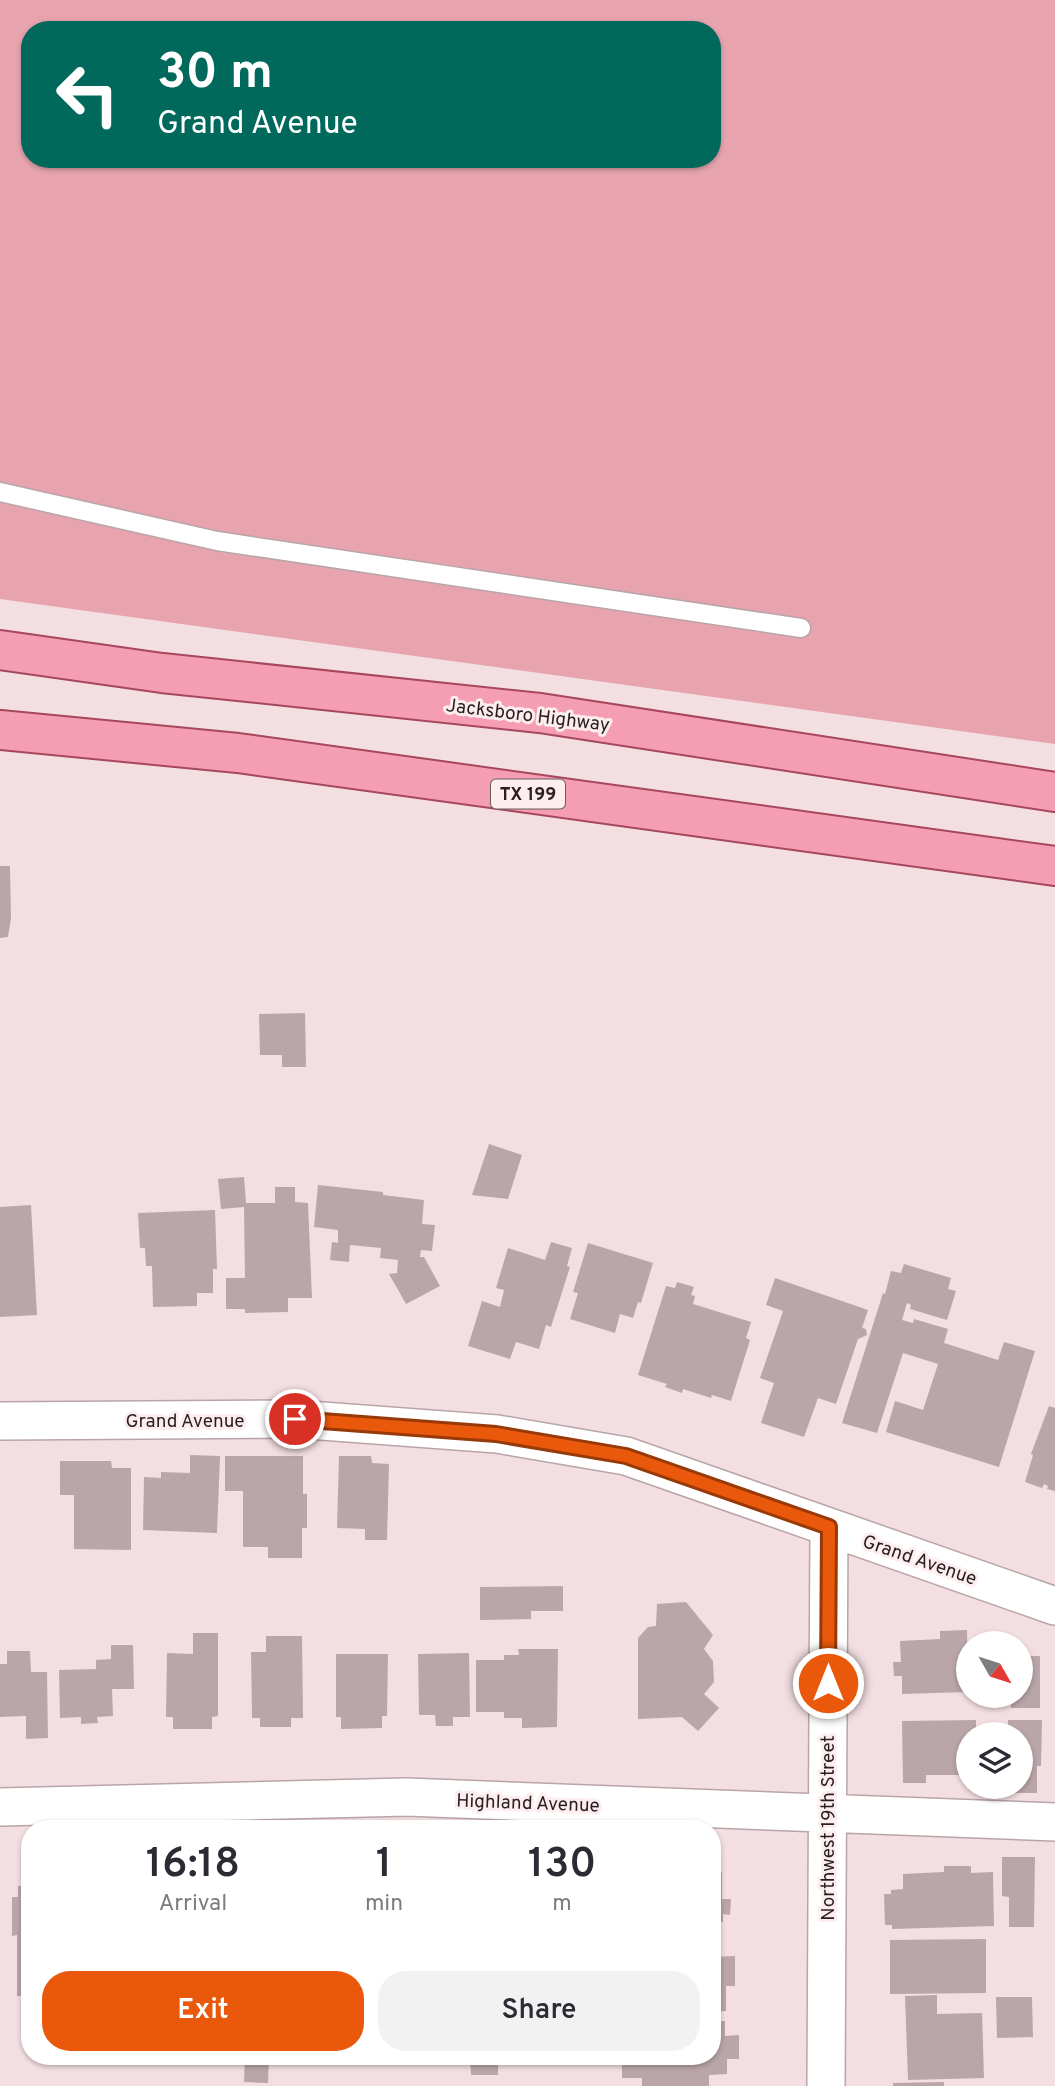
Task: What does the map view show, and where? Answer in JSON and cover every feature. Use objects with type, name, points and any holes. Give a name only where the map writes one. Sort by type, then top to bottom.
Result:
[{"type":"main road","name":"Jacksboro Highway","points":[[0,650],[162,673],[540,713],[1055,792]]},
{"type":"main road","name":"TX 199","points":[[0,730],[239,753],[1055,866]]},
{"type":"street","name":"Grand Avenue","points":[[0,1421],[295,1419],[496,1434],[626,1456],[1055,1606]]},
{"type":"street","name":"Northwest 19th Street","points":[[826,2086],[829,1527]]},
{"type":"street","name":"Highland Avenue","points":[[0,1807],[407,1797],[1055,1822]]},
{"type":"lane","points":[[0,492],[217,541],[801,628]]},
{"type":"shaded area","points":[[0,0],[1055,0],[1055,744],[0,599]]},
{"type":"building","points":[[0,866],[10,866],[11,918],[8,937],[0,938]]},
{"type":"building","points":[[305,1013],[306,1067],[282,1067],[282,1055],[260,1055],[259,1014]]},
{"type":"building","points":[[489,1144],[522,1155],[508,1199],[472,1195]]},
{"type":"building","points":[[244,1177],[246,1203],[275,1203],[275,1187],[295,1187],[295,1202],[308,1203],[312,1298],[288,1298],[288,1312],[245,1313],[245,1309],[226,1309],[226,1278],[245,1278],[244,1207],[221,1209],[218,1179]]},
{"type":"building","points":[[318,1185],[383,1192],[383,1195],[424,1200],[422,1224],[435,1225],[432,1251],[421,1250],[420,1257],[424,1257],[440,1286],[406,1304],[389,1274],[397,1273],[398,1260],[380,1258],[381,1248],[350,1245],[349,1262],[330,1260],[332,1242],[338,1243],[338,1230],[314,1227]]},
{"type":"building","points":[[31,1205],[37,1315],[0,1317],[0,1207]]},
{"type":"building","points":[[215,1210],[217,1269],[213,1269],[213,1293],[197,1293],[197,1306],[153,1307],[152,1266],[146,1266],[145,1248],[140,1248],[138,1213]]},
{"type":"building","points":[[551,1242],[572,1248],[567,1266],[570,1267],[551,1327],[546,1325],[539,1349],[516,1342],[510,1359],[468,1346],[482,1301],[500,1307],[504,1290],[496,1288],[508,1248],[545,1260]]},
{"type":"building","points":[[588,1243],[653,1263],[641,1303],[638,1302],[633,1318],[620,1314],[615,1333],[570,1319],[578,1293],[573,1292]]},
{"type":"building","points":[[904,1264],[951,1278],[948,1289],[956,1291],[947,1320],[910,1309],[911,1305],[907,1303],[902,1320],[913,1323],[914,1319],[948,1329],[944,1343],[998,1360],[1004,1342],[1035,1351],[999,1467],[886,1432],[895,1401],[923,1410],[938,1364],[903,1353],[877,1433],[842,1423],[891,1271],[901,1273]]},
{"type":"building","points":[[775,1278],[868,1310],[862,1328],[866,1329],[867,1335],[858,1339],[836,1404],[818,1398],[804,1437],[761,1423],[774,1383],[760,1378],[783,1311],[766,1305]]},
{"type":"building","points":[[677,1282],[694,1287],[691,1295],[695,1296],[693,1304],[751,1322],[746,1338],[750,1340],[731,1401],[683,1389],[682,1393],[665,1387],[667,1384],[638,1375],[666,1286],[675,1288]]},
{"type":"building","points":[[1049,1406],[1055,1408],[1055,1491],[1047,1489],[1048,1486],[1044,1484],[1042,1488],[1025,1482],[1033,1455],[1031,1454]]},
{"type":"building","points":[[190,1455],[220,1456],[217,1533],[143,1530],[144,1477],[161,1478],[161,1472],[190,1473]]},
{"type":"building","points":[[225,1456],[303,1456],[303,1494],[307,1494],[307,1528],[302,1528],[302,1558],[268,1558],[268,1547],[243,1547],[243,1491],[225,1491]]},
{"type":"building","points":[[339,1456],[371,1456],[372,1463],[389,1464],[387,1540],[365,1540],[365,1529],[337,1528]]},
{"type":"building","points":[[60,1461],[111,1461],[112,1468],[131,1468],[131,1550],[74,1549],[74,1495],[60,1495]]},
{"type":"building","points":[[563,1586],[563,1611],[531,1611],[531,1619],[480,1620],[480,1587]]},
{"type":"building","points":[[686,1602],[713,1635],[704,1649],[713,1661],[714,1682],[704,1694],[719,1708],[698,1731],[682,1717],[638,1719],[638,1638],[648,1627],[656,1626],[657,1604]]},
{"type":"building","points":[[967,1630],[956,1631],[956,1692],[902,1694],[902,1676],[894,1676],[893,1662],[901,1662],[900,1641],[940,1639],[940,1631]]},
{"type":"building","points":[[193,1633],[218,1633],[218,1716],[212,1717],[212,1729],[173,1729],[173,1717],[166,1717],[167,1653],[193,1654]]},
{"type":"building","points":[[266,1636],[302,1636],[303,1718],[291,1718],[291,1727],[260,1727],[260,1718],[252,1718],[251,1652],[266,1652]]},
{"type":"building","points":[[111,1645],[133,1645],[134,1689],[112,1689],[113,1716],[97,1717],[98,1723],[81,1724],[81,1717],[60,1718],[59,1670],[96,1669],[96,1660],[111,1659]]},
{"type":"building","points":[[518,1649],[558,1649],[557,1727],[522,1728],[522,1718],[504,1718],[504,1712],[476,1712],[476,1660],[504,1660],[504,1655],[519,1655]]},
{"type":"building","points":[[7,1651],[30,1651],[31,1672],[47,1672],[48,1738],[26,1739],[26,1716],[0,1717],[0,1664],[7,1664]]},
{"type":"building","points":[[469,1653],[470,1717],[453,1717],[453,1726],[436,1726],[435,1715],[419,1715],[418,1654]]},
{"type":"building","points":[[336,1654],[388,1654],[387,1716],[382,1716],[382,1728],[341,1729],[341,1717],[336,1717]]},
{"type":"building","points":[[1033,1656],[1040,1656],[1040,1708],[1033,1708]]},
{"type":"building","points":[[976,1720],[956,1722],[956,1775],[926,1775],[926,1783],[903,1783],[902,1721]]},
{"type":"building","points":[[1042,1720],[1041,1766],[1037,1766],[1037,1793],[1033,1793],[1033,1722],[1008,1722]]},
{"type":"building","points":[[1002,1857],[1035,1857],[1034,1927],[1009,1927],[1009,1897],[1002,1896]]},
{"type":"building","points":[[944,1866],[971,1866],[971,1873],[993,1872],[994,1926],[892,1929],[892,1925],[885,1925],[884,1894],[903,1889],[903,1874],[944,1872]]},
{"type":"building","points":[[721,1872],[722,1899],[731,1899],[730,1915],[723,1914],[721,1922]]},
{"type":"building","points":[[18,1886],[21,1886],[21,1996],[17,1996],[17,1935],[12,1936],[12,1897],[18,1897]]},
{"type":"building","points":[[986,1939],[986,1993],[890,1994],[890,1940]]},
{"type":"building","points":[[735,1956],[735,1986],[726,1986],[726,2011],[721,2011],[721,1957]]},
{"type":"building","points":[[937,1995],[937,2014],[982,2013],[984,2078],[908,2080],[905,1996]]},
{"type":"building","points":[[996,1997],[1032,1997],[1033,2037],[997,2038]]},
{"type":"building","points":[[721,2021],[725,2021],[725,2036],[739,2035],[739,2059],[727,2059],[727,2074],[709,2075],[709,2086],[642,2086],[642,2078],[622,2078],[622,2065],[721,2065]]},
{"type":"building","points":[[245,2065],[269,2065],[268,2083],[244,2082]]},
{"type":"building","points":[[470,2065],[498,2065],[498,2075],[471,2075]]},
{"type":"building","points":[[944,2082],[944,2086],[893,2086],[893,2083]]},
{"type":"route","points":[[295,1419],[496,1434],[626,1456],[829,1527],[828,1683]]}]
